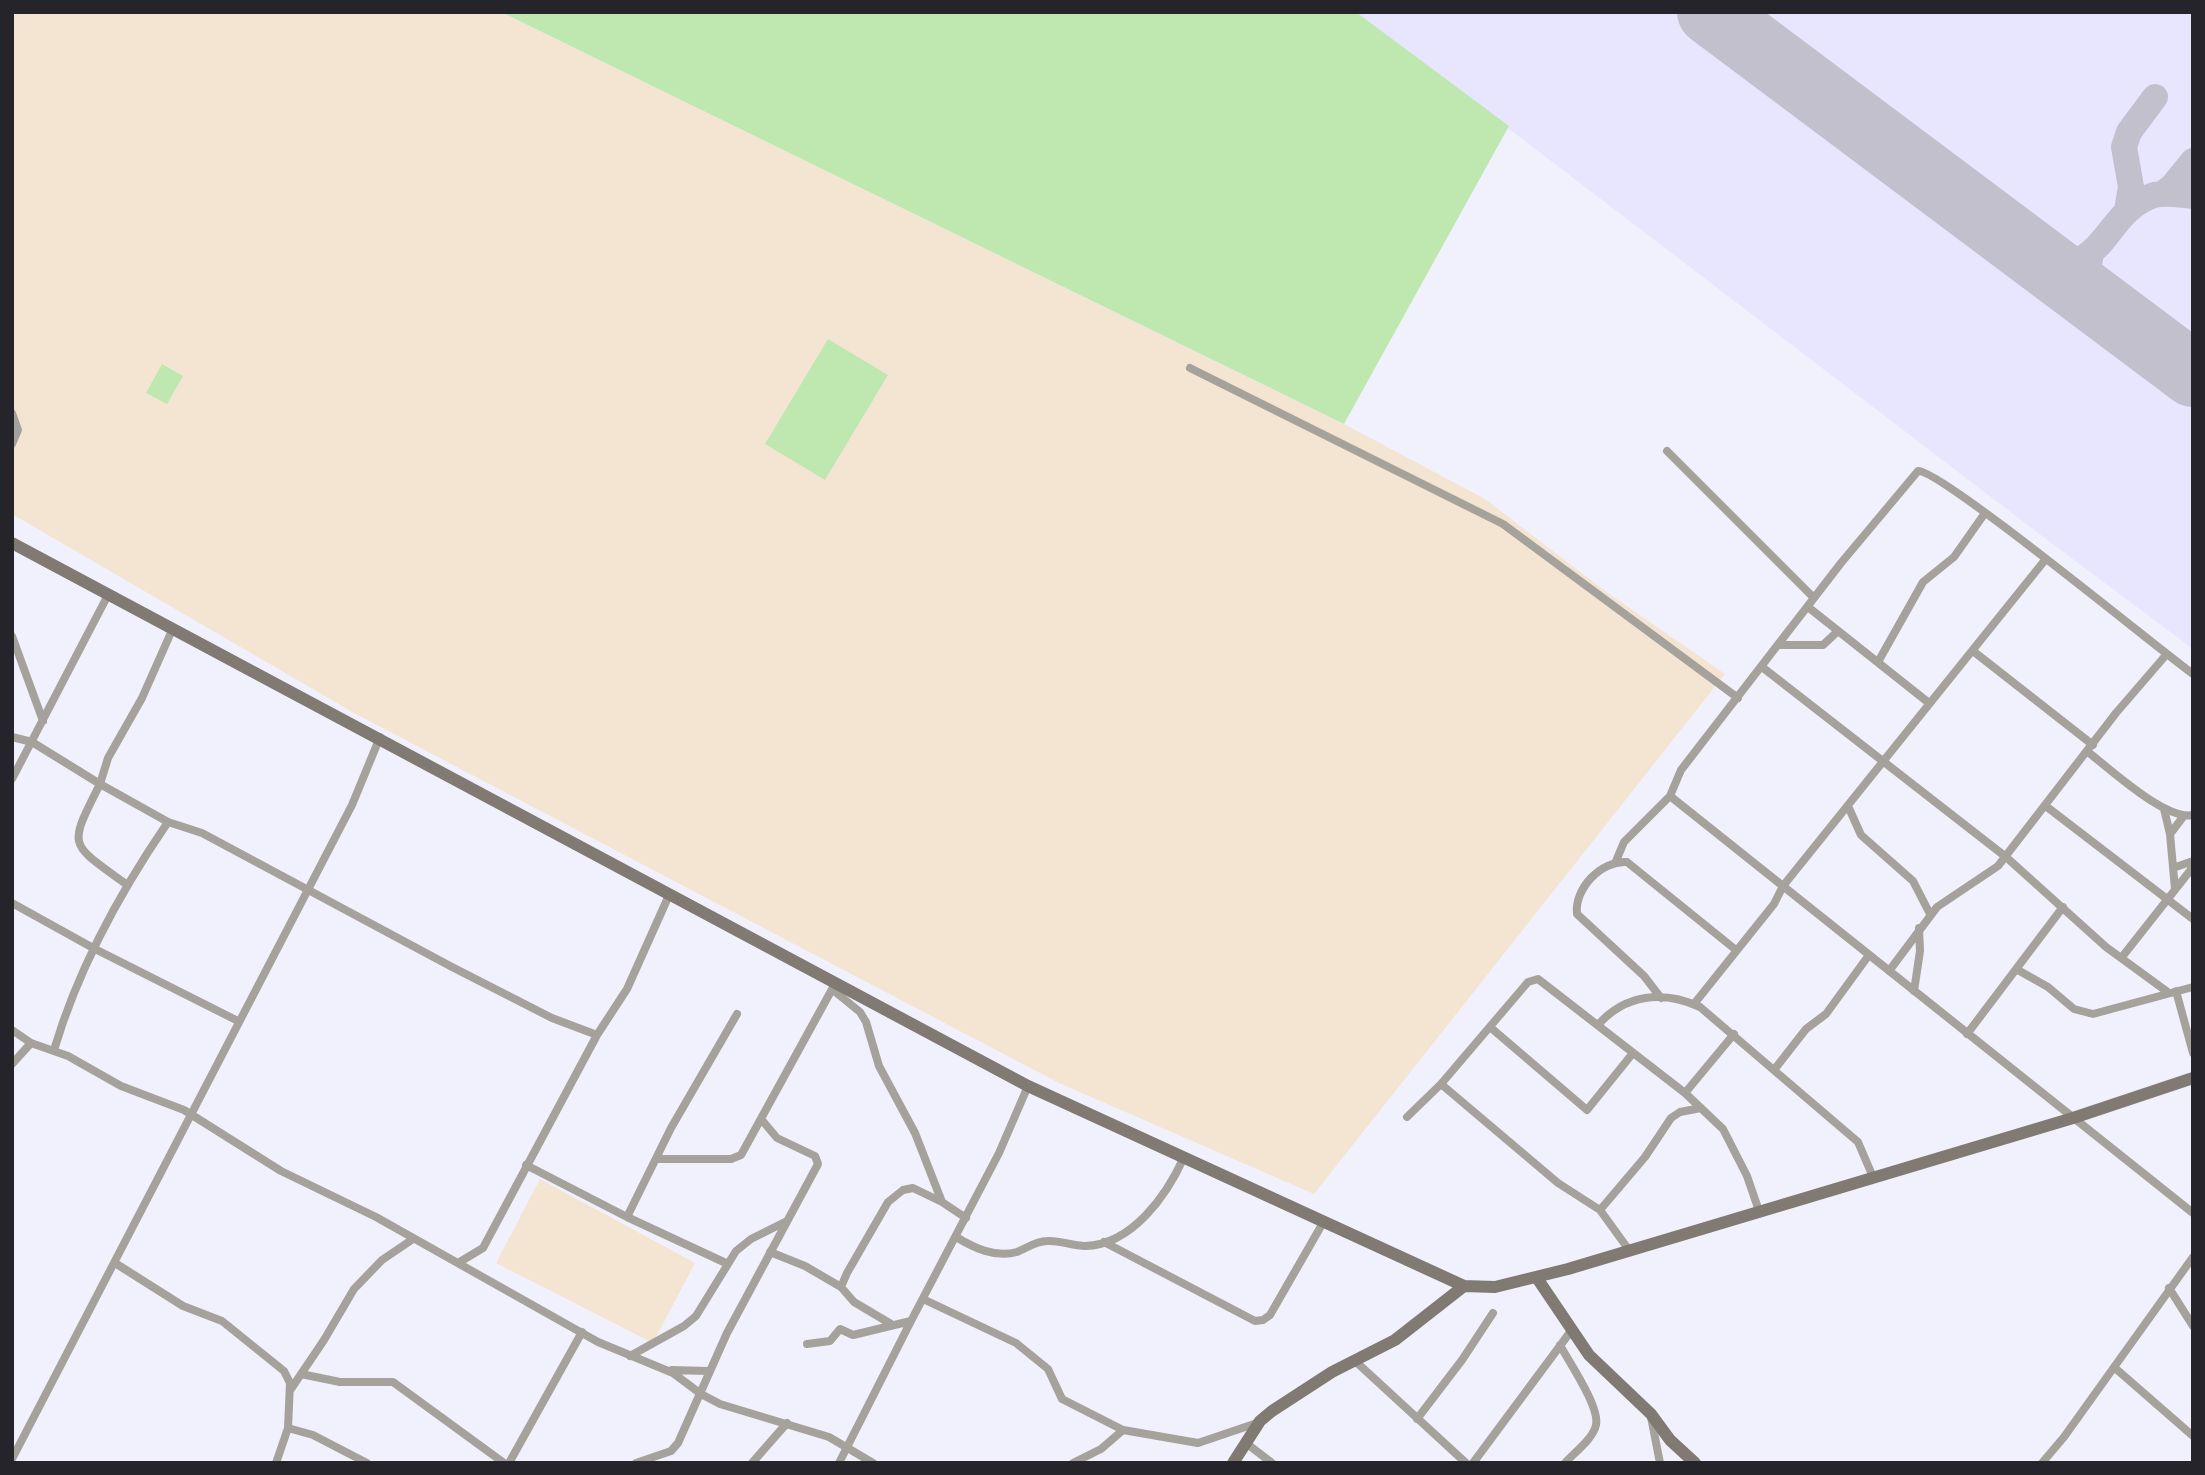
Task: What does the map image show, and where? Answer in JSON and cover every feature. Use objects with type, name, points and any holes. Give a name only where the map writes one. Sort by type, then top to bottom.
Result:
[{"type":"street","points":[[1190,368],[1503,524],[1738,698]]},
{"type":"street","points":[[12,413],[18,430],[12,444]]},
{"type":"street","points":[[1667,451],[1814,598]]},
{"type":"street","points":[[1616,861],[1624,842],[1670,796],[1681,770],[1814,598],[1918,471],[1930,474],[1985,513],[2193,674]]},
{"type":"street","points":[[1878,662],[1923,582],[1954,557],[1985,513]]},
{"type":"street","points":[[12,543],[670,893],[835,986],[1028,1086],[1464,1286],[1495,1287],[1537,1278],[2073,1118],[2193,1079]]},
{"type":"street","points":[[1694,1004],[1774,904],[1783,886],[2045,560]]},
{"type":"street","points":[[12,779],[109,593]]},
{"type":"street","points":[[1808,607],[1930,703]]},
{"type":"street","points":[[126,884],[86,855],[78,839],[78,830],[100,784],[108,758],[142,698],[173,628]]},
{"type":"street","points":[[1779,645],[1823,645],[1838,631]]},
{"type":"street","points":[[12,636],[43,721]]},
{"type":"street","points":[[1973,651],[2164,809],[2188,816],[2170,834]]},
{"type":"street","points":[[1889,971],[1930,914],[1948,896],[1990,872],[2006,857],[2166,655]]},
{"type":"street","points":[[1762,667],[2006,857],[2122,957],[2173,992],[2193,1053]]},
{"type":"street","points":[[12,737],[32,742],[168,822],[202,833],[552,1018],[597,1035]]},
{"type":"street","points":[[12,1459],[352,805],[380,737]]},
{"type":"street","points":[[1670,796],[2193,1213]]},
{"type":"street","points":[[1848,806],[1861,835],[1913,881],[1930,914]]},
{"type":"street","points":[[2047,807],[2193,919]]},
{"type":"street","points":[[2164,809],[2170,834],[2175,889]]},
{"type":"street","points":[[54,1050],[73,993],[126,884],[168,822]]},
{"type":"street","points":[[1661,998],[1644,976],[1577,914],[1579,895],[1599,870],[1616,861],[1627,862],[1736,950]]},
{"type":"street","points":[[2173,868],[2193,861]]},
{"type":"street","points":[[2122,957],[2193,867]]},
{"type":"street","points":[[458,1263],[483,1248],[597,1035],[627,989],[670,893]]},
{"type":"street","points":[[12,903],[95,949],[238,1021]]},
{"type":"street","points":[[1968,1034],[2063,907]]},
{"type":"street","points":[[1914,991],[1920,951],[1919,928]]},
{"type":"street","points":[[1774,1070],[1806,1029],[1833,1006],[1870,956]]},
{"type":"street","points":[[2016,970],[2048,987],[2084,1014],[2104,1012],[2193,987]]},
{"type":"street","points":[[1406,1117],[1441,1084],[1528,982],[1538,979],[1702,1108],[1732,1140],[1759,1211]]},
{"type":"street","points":[[656,1159],[737,1159],[835,986]]},
{"type":"street","points":[[835,986],[866,1022],[879,1066],[915,1133],[942,1202]]},
{"type":"street","points":[[1598,1025],[1619,1004],[1661,998],[1694,1004],[1734,1034],[1858,1142],[1873,1177]]},
{"type":"street","points":[[626,1217],[737,1014]]},
{"type":"street","points":[[1490,1027],[1587,1110],[1633,1053]]},
{"type":"street","points":[[12,1030],[32,1043],[54,1050],[121,1086],[175,1106],[246,1151],[582,1332],[629,1356],[667,1370],[720,1404],[829,1437],[870,1461]]},
{"type":"street","points":[[1685,1093],[1734,1034]]},
{"type":"street","points":[[12,1064],[32,1043]]},
{"type":"street","points":[[1441,1084],[1515,1143],[1558,1183],[1600,1210],[1629,1250]]},
{"type":"street","points":[[839,1463],[966,1218],[1028,1086]]},
{"type":"street","points":[[1600,1210],[1645,1157],[1671,1118],[1679,1112],[1702,1108]]},
{"type":"street","points":[[636,1463],[671,1451],[678,1443],[701,1394],[708,1371],[818,1164],[815,1156],[777,1138],[761,1119]]},
{"type":"street","points":[[956,1237],[976,1248],[996,1253],[1016,1252],[1046,1241],[1082,1246],[1104,1242],[1124,1231],[1156,1205],[1184,1157]]},
{"type":"street","points":[[526,1164],[626,1217],[728,1264]]},
{"type":"street","points":[[841,1287],[852,1263],[896,1194],[913,1188],[942,1202],[966,1218]]},
{"type":"street","points":[[629,1356],[684,1326],[696,1316],[728,1264],[751,1239],[787,1221]]},
{"type":"street","points":[[1104,1242],[1255,1321],[1270,1315],[1324,1221]]},
{"type":"street","points":[[291,1389],[354,1289],[383,1260],[413,1239]]},
{"type":"street","points":[[771,1252],[805,1266],[841,1287],[854,1302],[891,1324]]},
{"type":"street","points":[[2042,1463],[2115,1368],[2169,1288],[2193,1258]]},
{"type":"street","points":[[115,1263],[183,1306],[233,1328],[284,1371],[291,1389],[288,1428],[276,1463]]},
{"type":"street","points":[[1537,1278],[1589,1355],[1651,1414],[1670,1440],[1695,1463]]},
{"type":"street","points":[[923,1299],[1016,1343],[1048,1369],[1062,1399],[1123,1430],[1198,1443],[1261,1421],[1297,1394],[1354,1360],[1395,1340],[1464,1286]]},
{"type":"street","points":[[2169,1288],[2193,1326]]},
{"type":"street","points":[[1417,1419],[1462,1360],[1493,1313]]},
{"type":"street","points":[[807,1344],[830,1341],[840,1329],[853,1335],[911,1321]]},
{"type":"street","points":[[1473,1463],[1571,1331]]},
{"type":"street","points":[[509,1463],[582,1332]]},
{"type":"street","points":[[1560,1345],[1594,1407],[1597,1419],[1591,1435],[1565,1463]]},
{"type":"street","points":[[1354,1360],[1461,1461]]},
{"type":"street","points":[[2115,1368],[2193,1436]]},
{"type":"street","points":[[667,1370],[708,1371]]},
{"type":"street","points":[[301,1374],[331,1381],[393,1382],[504,1463]]},
{"type":"street","points":[[1651,1414],[1660,1463]]},
{"type":"street","points":[[1233,1463],[1261,1421]]},
{"type":"street","points":[[752,1463],[770,1446],[787,1423]]},
{"type":"street","points":[[288,1428],[313,1435],[368,1463]]},
{"type":"street","points":[[1073,1463],[1101,1449],[1123,1430]]},
{"type":"street","points":[[1246,1443],[1272,1463]]},
{"type":"shaded area","points":[[12,12],[501,12],[1344,424],[1485,499],[1605,591],[1725,674],[1314,1194],[1059,1083],[354,713],[12,514]]},
{"type":"shaded area","points":[[1356,12],[2193,12],[2193,649],[2038,533]]},
{"type":"shaded area","points":[[540,1179],[695,1263],[653,1343],[496,1263]]},
{"type":"green space","points":[[501,12],[1356,12],[1509,126],[1344,424]]},
{"type":"green space","points":[[828,339],[888,375],[825,480],[765,444]]},
{"type":"green space","points":[[162,364],[183,376],[167,404],[146,393]]},
{"type":"taxiway","points":[[2127,210],[2131,187],[2124,147],[2129,132],[2155,97]]},
{"type":"taxiway","points":[[2162,194],[2172,187],[2193,161]]},
{"type":"taxiway","points":[[2044,263],[2065,264],[2081,259],[2104,239],[2124,214],[2137,203],[2154,195],[2193,196]]},
{"type":"taxiway","points":[[2091,254],[2089,280],[2092,292],[2100,304]]},
{"type":"runway","points":[[1710,12],[2193,374]]}]
